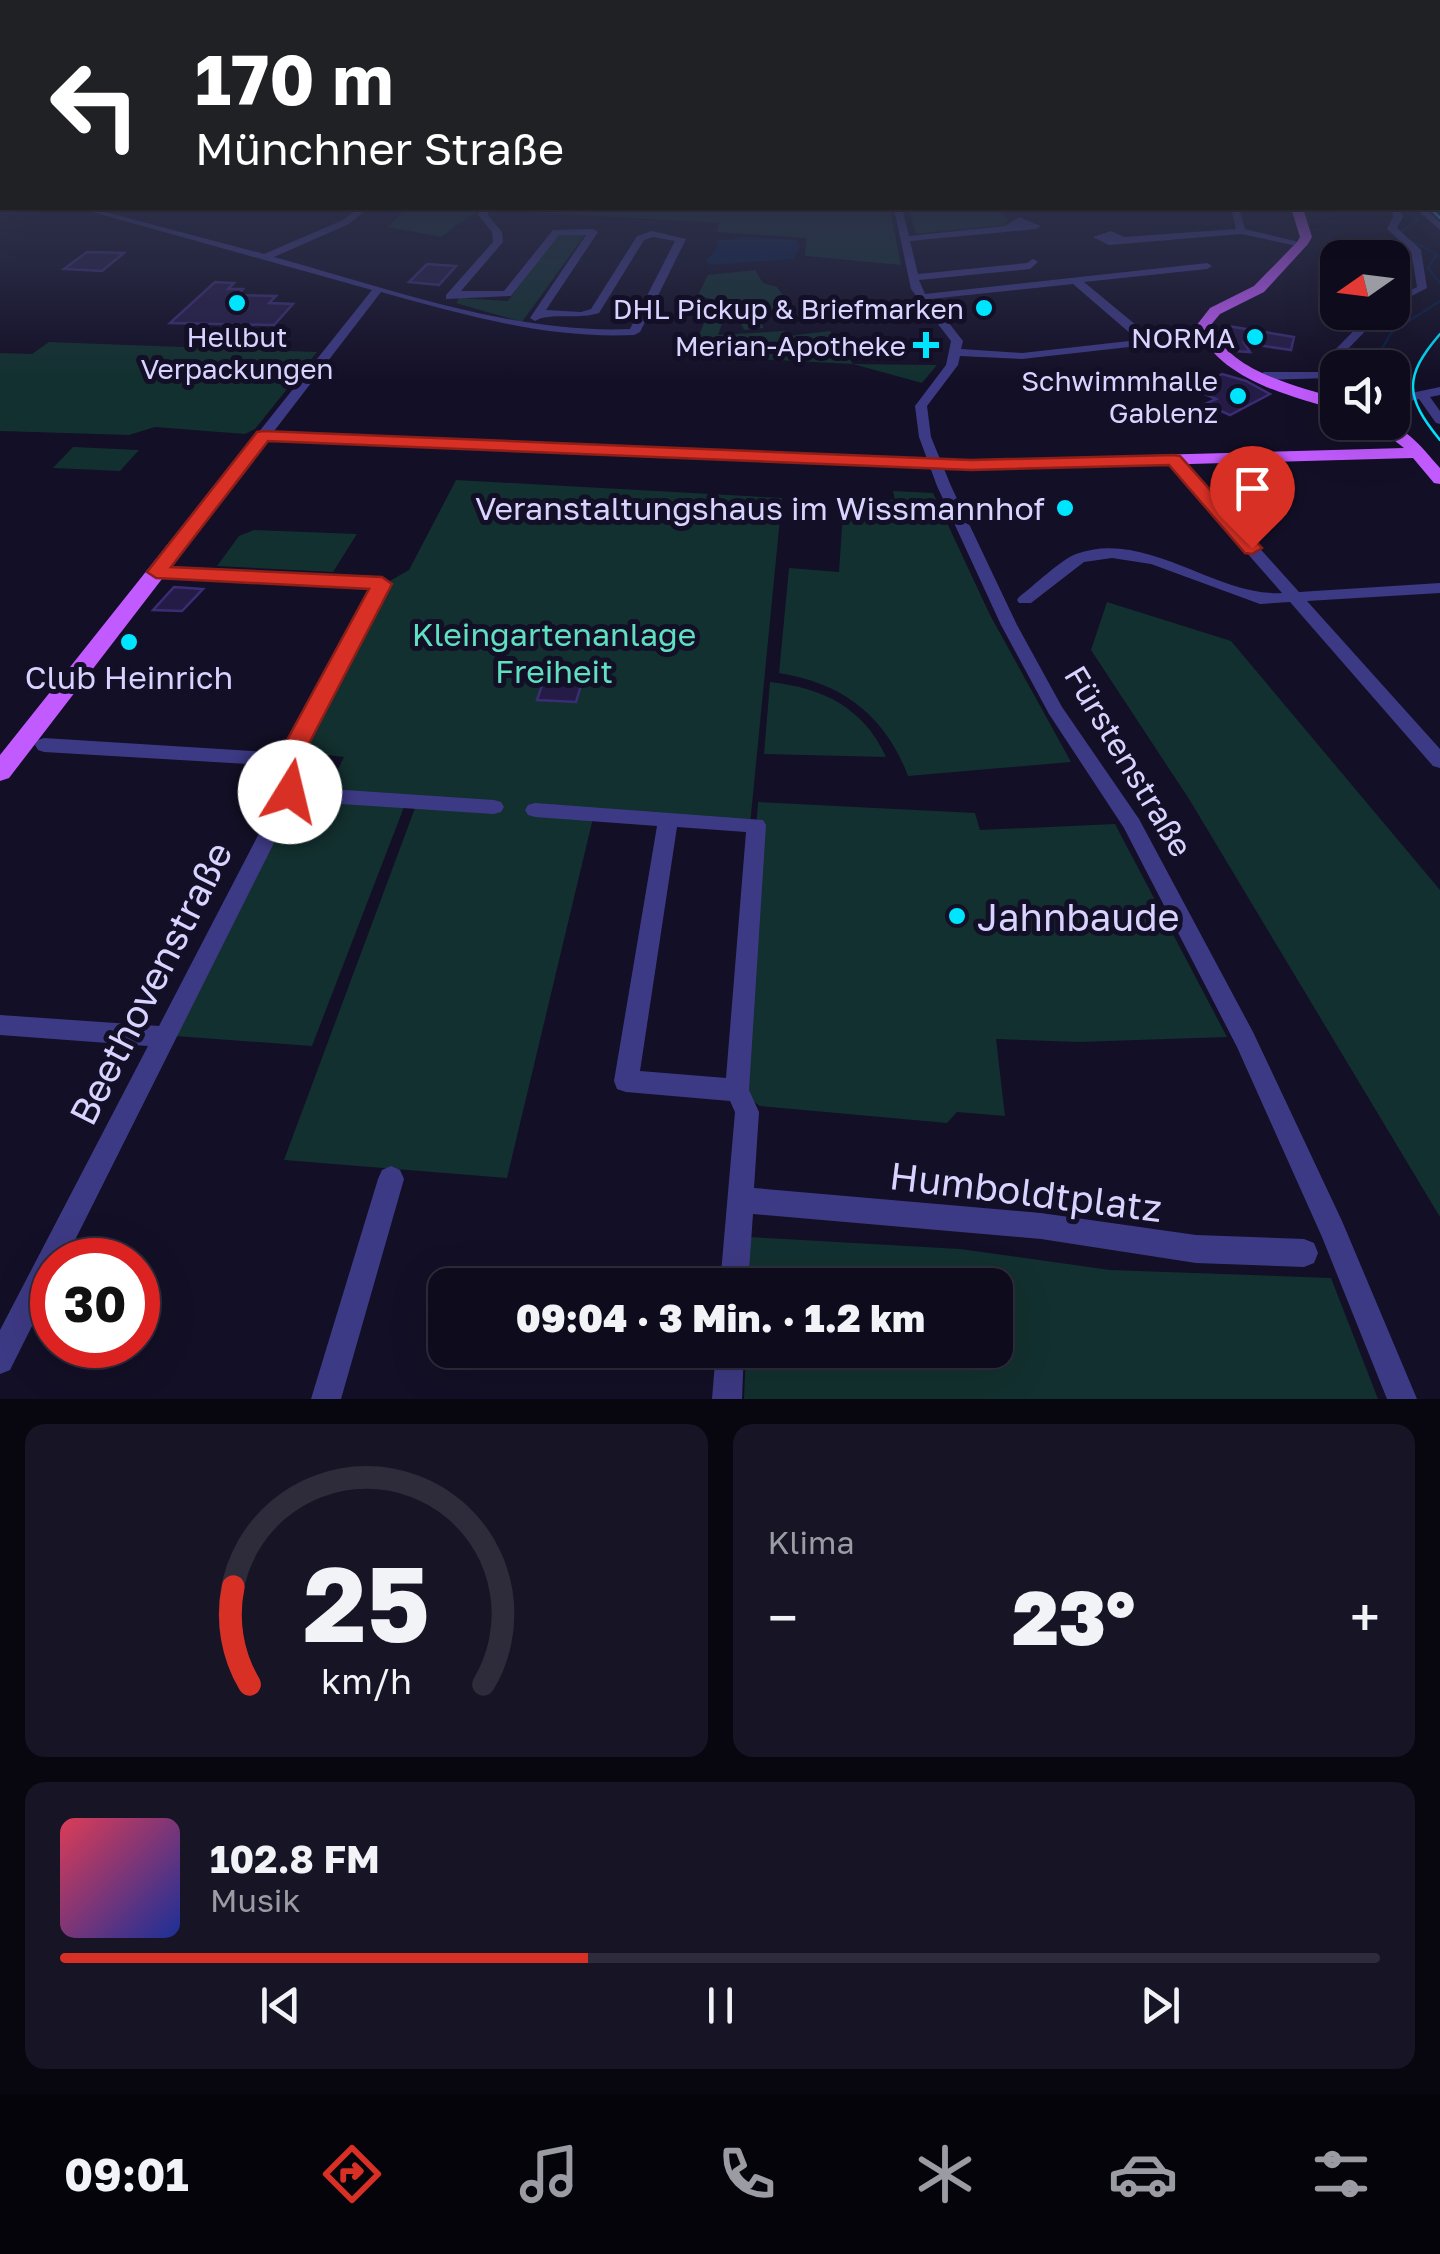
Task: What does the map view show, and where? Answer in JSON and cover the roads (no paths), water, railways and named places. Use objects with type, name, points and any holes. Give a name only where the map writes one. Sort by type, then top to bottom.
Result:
[{"type":"main road","points":[[1296,250],[1259,289],[1214,311],[1204,321],[1209,344],[1221,358],[1320,397]]},
{"type":"main road","points":[[0,772],[263,436],[935,464],[1420,453]]},
{"type":"main road","points":[[1403,440],[1420,453],[1440,480]]},
{"type":"street","points":[[241,250],[529,327],[618,334],[634,332],[643,319],[676,250]]},
{"type":"street","points":[[266,257],[281,250]]},
{"type":"street","points":[[440,303],[455,294],[491,250]]},
{"type":"street","points":[[455,294],[508,294],[542,250]]},
{"type":"street","points":[[529,327],[581,250]]},
{"type":"street","points":[[539,313],[582,315],[595,311],[632,250]]},
{"type":"street","points":[[907,250],[922,298],[950,328],[958,352],[994,356],[1143,342],[1144,337],[1076,281]]},
{"type":"street","points":[[1410,294],[1422,288],[1416,250]]},
{"type":"street","points":[[914,278],[1015,268]]},
{"type":"street","points":[[922,298],[1188,269]]},
{"type":"street","points":[[263,436],[378,289]]},
{"type":"street","points":[[1264,376],[1327,375],[1335,356],[1361,330]]},
{"type":"street","name":"Fürstenstraße","points":[[958,352],[921,406],[924,437],[935,464],[1009,625],[1055,710],[1132,824],[1255,1060],[1333,1230],[1402,1399]]},
{"type":"street","points":[[1410,397],[1440,391]]},
{"type":"street","points":[[1422,394],[1440,420]]},
{"type":"street","points":[[1174,460],[1438,756]]},
{"type":"street","points":[[1025,600],[1080,558],[1112,554],[1154,560],[1260,598],[1440,588]]},
{"type":"street","name":"Beethovenstraße","points":[[0,1360],[289,793],[292,760],[382,584],[156,572]]},
{"type":"street","points":[[44,745],[292,760]]},
{"type":"street","points":[[289,793],[494,807]]},
{"type":"street","points":[[535,810],[756,825],[736,1090],[746,1112],[735,1268]]},
{"type":"street","points":[[668,819],[626,1081],[736,1090]]},
{"type":"street","points":[[0,1025],[165,1036]]},
{"type":"street","points":[[326,1399],[391,1178]]},
{"type":"street","name":"Humboldtplatz","points":[[740,1200],[1041,1226],[1196,1249],[1304,1253]]},
{"type":"street","points":[[727,1399],[729,1368]]},
{"type":"water","points":[[714,250],[798,250],[793,259],[709,265],[707,260]]},
{"type":"waterway","points":[[1430,250],[1437,254],[1428,268],[1440,283]]},
{"type":"waterway","points":[[1381,350],[1392,332],[1440,301]]},
{"type":"tram line","points":[[1440,334],[1419,363],[1413,387],[1420,411],[1440,440]]},
{"type":"place","name":"Hellbut Verpackungen","points":[[237,303]]},
{"type":"place","name":"DHL Pickup & Briefmarken","points":[[984,308]]},
{"type":"place","name":"NORMA","points":[[1255,337]]},
{"type":"place","name":"Merian-Apotheke","points":[[926,345]]},
{"type":"place","name":"Schwimmhalle Gablenz","points":[[1238,396]]},
{"type":"place","name":"Veranstaltungshaus im Wissmannhof","points":[[1065,508]]},
{"type":"place","name":"Club Heinrich","points":[[129,642]]},
{"type":"place","name":"Jahnbaude","points":[[957,916]]},
{"type":"park label","name":"Kleingartenanlage Freiheit","points":[[554,652]]}]
